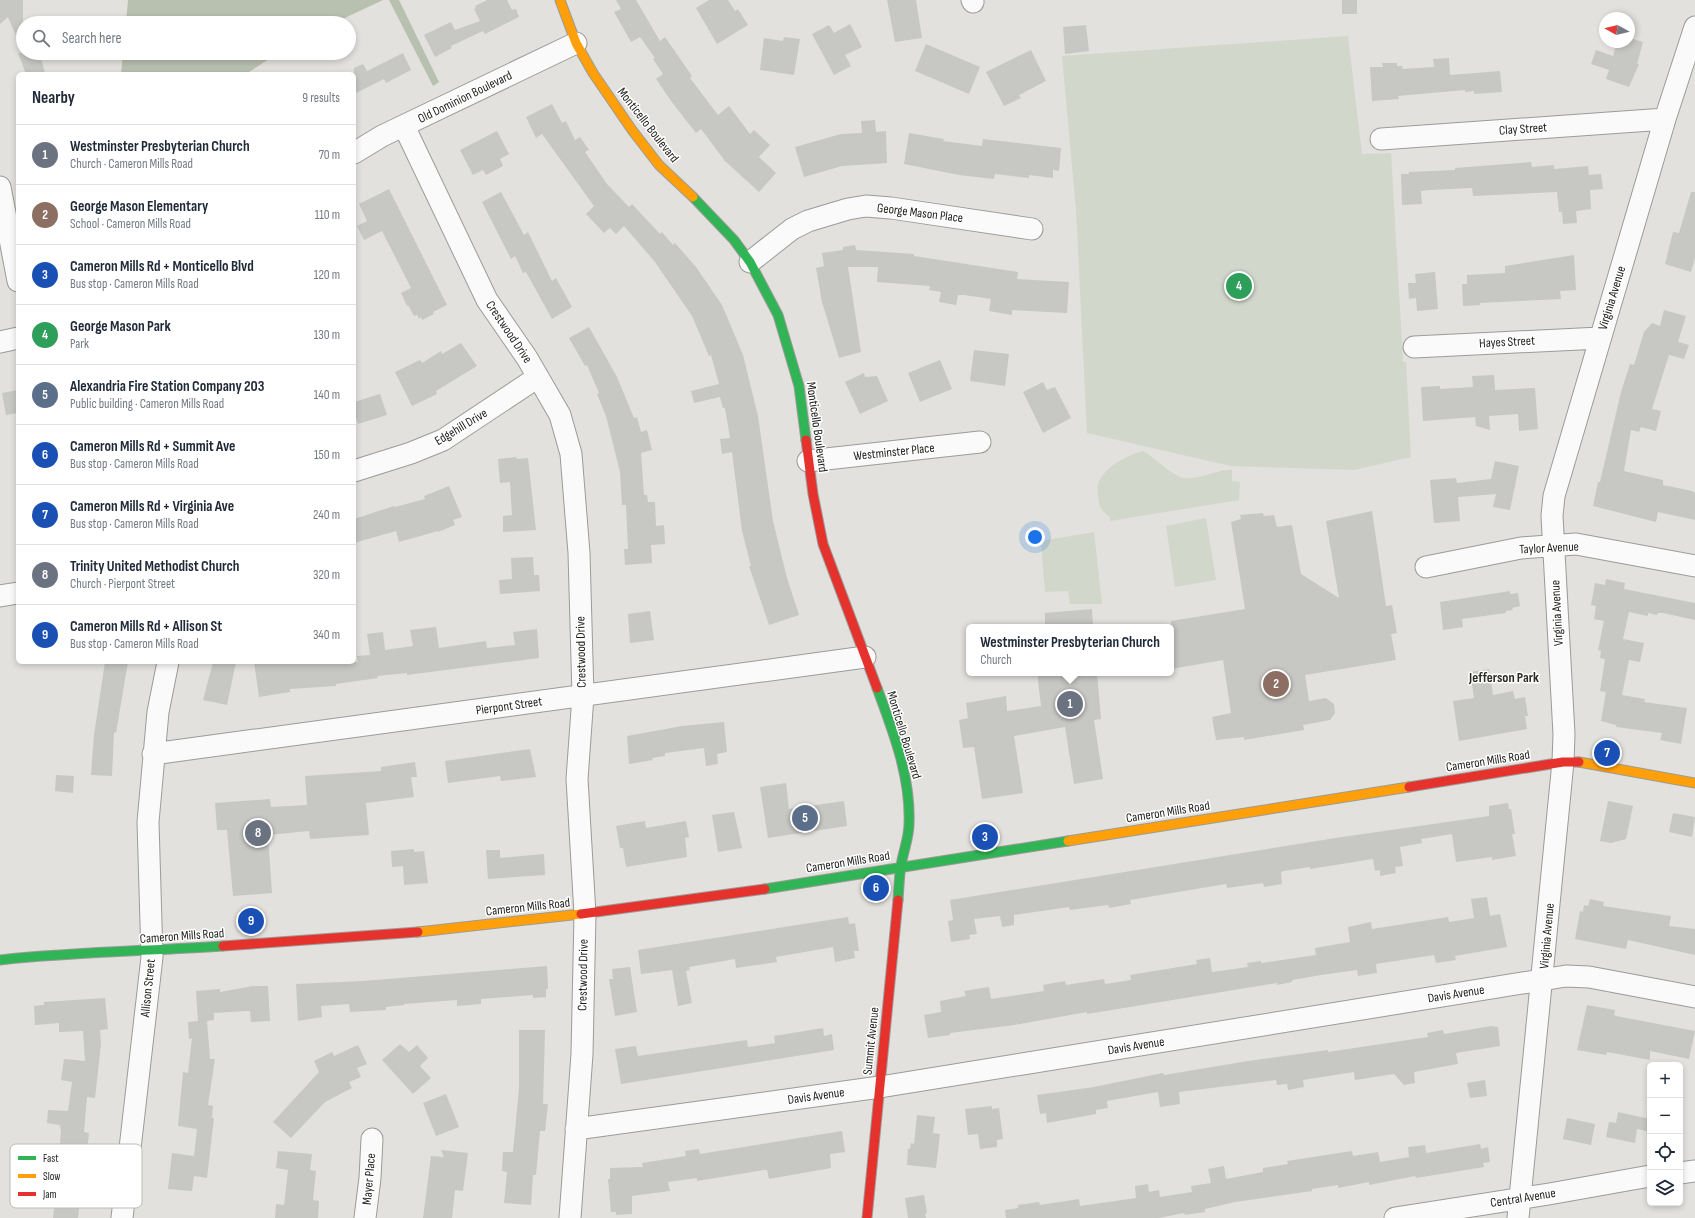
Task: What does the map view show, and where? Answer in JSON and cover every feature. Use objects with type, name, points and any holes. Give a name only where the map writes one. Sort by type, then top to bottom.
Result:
[{"type":"street","name":"Monticello Boulevard","points":[[560,0],[576,43],[593,73],[654,159],[694,197],[734,240],[750,262],[778,315],[799,386],[808,461],[823,544],[892,729],[906,782],[909,804],[909,826],[901,867]]},
{"type":"street","name":"Virginia Avenue","points":[[1519,1208],[1543,980],[1563,762],[1564,734],[1553,546],[1552,516],[1554,496],[1665,119],[1695,27]]},
{"type":"street","name":"Old Dominion Boulevard","points":[[356,152],[382,136],[576,43]]},
{"type":"street","name":"Clay Street","points":[[1381,139],[1665,119]]},
{"type":"street","name":"Crestwood Drive","points":[[404,126],[487,300],[514,338],[560,415],[571,454],[579,553],[583,696],[577,779],[585,914],[582,1054],[570,1218]]},
{"type":"street","points":[[0,187],[16,271]]},
{"type":"street","name":"George Mason Place","points":[[750,262],[792,229],[808,221],[848,209],[866,206],[890,208],[1032,229]]},
{"type":"street","points":[[0,342],[16,338]]},
{"type":"street","name":"Hayes Street","points":[[1414,347],[1600,338]]},
{"type":"street","name":"Edgehill Drive","points":[[356,470],[411,454],[442,440],[538,377]]},
{"type":"street","name":"Westminster Place","points":[[808,461],[980,442]]},
{"type":"street","name":"Taylor Avenue","points":[[1426,567],[1522,548],[1576,544],[1695,566]]},
{"type":"street","points":[[0,596],[16,593]]},
{"type":"street","name":"Pierpont Street","points":[[153,754],[865,657]]},
{"type":"street","name":"Allison Street","points":[[130,1144],[152,951],[148,822],[153,754],[158,712],[168,664]]},
{"type":"street","name":"Cameron Mills Road","points":[[0,960],[55,954],[152,951],[439,930],[585,914],[763,889],[1563,762],[1579,762],[1695,783]]},
{"type":"street","name":"Summit Avenue","points":[[866,1218],[901,867]]},
{"type":"street","name":"Davis Avenue","points":[[576,1129],[880,1087],[1566,976],[1589,977],[1695,997]]},
{"type":"street","name":"Mayer Place","points":[[365,1218],[370,1178],[372,1140]]},
{"type":"street","points":[[1683,1173],[1695,1171]]},
{"type":"street","name":"Central Avenue","points":[[1395,1218],[1519,1208],[1647,1177]]},
{"type":"street","name":"Allison Street","points":[[122,1218],[123,1208]]},
{"type":"shaded area","points":[[1348,36],[1362,154],[1391,153],[1403,362],[1406,362],[1411,457],[1354,470],[1231,466],[1087,433],[1076,210],[1062,56]]},
{"type":"shaded area","points":[[1143,451],[1179,477],[1190,478],[1220,471],[1232,470],[1232,481],[1240,482],[1239,500],[1110,521],[1110,517],[1104,513],[1100,506],[1098,484],[1101,478],[1111,467],[1123,459]]},
{"type":"shaded area","points":[[1206,518],[1216,580],[1175,587],[1166,526]]},
{"type":"shaded area","points":[[1094,532],[1102,604],[1070,604],[1068,591],[1045,592],[1041,541]]},
{"type":"green space","points":[[128,0],[383,0],[349,16],[127,16]]},
{"type":"green space","points":[[389,0],[399,0],[439,82],[433,86]]},
{"type":"green space","points":[[122,60],[267,60],[249,72],[121,72]]},
{"type":"building","points":[[0,0],[23,0],[23,16],[16,16],[16,36],[8,17],[0,24]]},
{"type":"building","points":[[487,0],[507,0],[512,10],[516,9],[519,17],[485,34],[483,31],[451,46],[452,48],[435,57],[424,35],[451,22],[455,30],[480,21],[474,9],[476,8],[475,6]]},
{"type":"building","points":[[616,0],[636,0],[660,41],[665,37],[692,76],[690,78],[718,115],[729,106],[750,134],[754,130],[770,145],[759,157],[776,173],[759,192],[725,161],[701,129],[696,133],[671,101],[656,79],[663,74],[653,59],[655,58],[640,37],[631,42],[614,12],[621,9]]},
{"type":"building","points":[[709,0],[728,0],[735,11],[738,9],[748,25],[717,44],[696,8]]},
{"type":"building","points":[[887,0],[916,0],[922,38],[895,42]]},
{"type":"building","points":[[1342,0],[1357,0],[1357,14],[1342,14]]},
{"type":"building","points":[[850,24],[862,47],[845,55],[851,66],[834,75],[812,34],[829,25],[834,33]]},
{"type":"building","points":[[1086,25],[1089,51],[1065,54],[1063,27]]},
{"type":"building","points":[[784,37],[800,39],[794,75],[760,70],[764,38],[783,41]]},
{"type":"building","points":[[1635,40],[1643,42],[1637,64],[1639,64],[1629,87],[1606,79],[1609,70],[1591,64],[1596,50],[1613,56],[1615,48],[1635,48]]},
{"type":"building","points":[[926,44],[980,67],[969,94],[915,71]]},
{"type":"building","points":[[1031,50],[1046,81],[1019,95],[1021,98],[1004,106],[986,72]]},
{"type":"building","points":[[403,53],[411,70],[386,83],[384,79],[356,93],[356,72],[354,72],[354,68],[363,64],[367,71]]},
{"type":"building","points":[[1449,58],[1450,75],[1500,71],[1502,92],[1474,94],[1474,91],[1465,92],[1465,90],[1398,96],[1399,99],[1372,101],[1370,67],[1383,67],[1382,63],[1397,63],[1397,66],[1402,66],[1403,69],[1434,67],[1433,59]]},
{"type":"building","points":[[21,60],[42,60],[45,72],[25,72]]},
{"type":"building","points":[[552,104],[562,123],[566,121],[575,140],[580,137],[589,150],[585,152],[607,184],[629,207],[632,204],[660,234],[662,232],[673,245],[675,243],[696,267],[722,305],[743,355],[758,416],[773,521],[787,578],[799,615],[769,625],[749,566],[751,566],[742,531],[732,452],[722,454],[720,439],[730,438],[725,408],[723,408],[720,397],[694,403],[691,391],[719,384],[711,355],[709,356],[692,316],[655,262],[624,226],[616,234],[610,228],[604,233],[586,214],[594,206],[542,134],[536,138],[526,117]]},
{"type":"building","points":[[875,120],[876,132],[886,131],[887,163],[842,166],[804,177],[795,147],[841,134],[862,133],[861,121]]},
{"type":"building","points":[[497,131],[509,154],[500,159],[503,166],[486,175],[483,170],[473,175],[460,150]]},
{"type":"building","points":[[909,133],[944,139],[943,141],[982,146],[983,139],[1061,148],[1059,171],[1053,170],[1053,178],[1029,175],[1029,178],[995,174],[994,179],[959,175],[904,164]]},
{"type":"building","points":[[1531,162],[1532,167],[1554,165],[1554,169],[1588,166],[1589,175],[1601,174],[1603,189],[1590,190],[1591,209],[1576,211],[1577,223],[1563,224],[1562,212],[1559,212],[1557,192],[1473,196],[1472,188],[1430,190],[1421,191],[1422,204],[1402,205],[1401,174],[1409,174],[1409,172],[1455,170],[1455,168]]},
{"type":"building","points":[[389,189],[447,305],[433,312],[434,314],[422,320],[421,317],[419,319],[417,315],[414,316],[401,293],[411,288],[382,231],[364,240],[357,226],[367,221],[359,204]]},
{"type":"building","points":[[501,192],[524,235],[528,232],[552,281],[556,278],[572,307],[552,319],[526,272],[523,273],[515,256],[511,259],[482,202]]},
{"type":"building","points":[[1691,192],[1695,192],[1695,258],[1691,272],[1665,264],[1673,232],[1679,233]]},
{"type":"building","points":[[855,245],[856,250],[914,254],[914,256],[1018,272],[1017,279],[1069,282],[1067,313],[1012,310],[1012,315],[989,311],[991,299],[964,295],[958,295],[956,305],[939,302],[941,292],[929,290],[930,286],[877,282],[878,267],[848,267],[861,352],[839,358],[822,302],[816,268],[824,266],[822,253],[843,250],[843,247]]},
{"type":"building","points":[[1574,255],[1576,290],[1560,291],[1561,299],[1480,303],[1480,305],[1463,306],[1462,284],[1467,284],[1467,275],[1505,273],[1505,266]]},
{"type":"building","points":[[1435,272],[1438,309],[1417,311],[1416,298],[1409,299],[1408,283],[1416,283],[1415,274]]},
{"type":"building","points":[[1664,310],[1686,316],[1678,342],[1689,345],[1684,359],[1669,355],[1652,409],[1661,411],[1656,431],[1641,427],[1639,432],[1631,430],[1624,471],[1663,480],[1663,485],[1692,491],[1695,493],[1695,520],[1658,512],[1656,522],[1593,506],[1621,392],[1630,364],[1634,365],[1644,332],[1652,323],[1660,326]]},
{"type":"building","points":[[589,327],[617,377],[634,418],[637,417],[641,432],[647,430],[652,450],[641,453],[644,495],[647,495],[648,502],[655,502],[656,526],[664,525],[665,544],[651,545],[652,563],[625,565],[624,549],[628,549],[626,505],[622,505],[620,472],[606,416],[597,394],[599,393],[587,365],[585,366],[569,338]]},
{"type":"building","points":[[461,343],[477,366],[436,391],[437,394],[412,406],[395,372],[420,360],[422,363],[441,351],[442,354]]},
{"type":"building","points":[[974,350],[1009,354],[1005,386],[970,381]]},
{"type":"building","points":[[940,360],[952,389],[920,402],[908,373]]},
{"type":"building","points":[[864,373],[865,377],[877,376],[888,401],[860,414],[845,382]]},
{"type":"building","points":[[1494,375],[1495,390],[1535,388],[1538,429],[1519,431],[1518,414],[1489,416],[1490,430],[1476,426],[1475,417],[1423,421],[1421,387],[1440,386],[1440,389],[1473,387],[1472,376]]},
{"type":"building","points":[[1043,382],[1047,390],[1055,387],[1071,418],[1043,433],[1023,392]]},
{"type":"building","points":[[16,390],[16,413],[6,415],[2,393]]},
{"type":"building","points":[[380,394],[387,415],[358,424],[356,418],[356,401]]},
{"type":"building","points":[[516,457],[517,459],[528,458],[536,530],[503,532],[503,516],[512,515],[510,482],[500,483],[498,459]]},
{"type":"building","points":[[1495,461],[1519,466],[1510,510],[1493,507],[1496,494],[1458,497],[1460,521],[1434,523],[1430,480],[1456,478],[1457,483],[1491,479]]},
{"type":"building","points":[[449,486],[462,517],[453,520],[455,525],[438,532],[399,542],[396,531],[356,542],[356,518],[394,506],[425,499],[424,496]]},
{"type":"building","points":[[1372,511],[1386,606],[1392,605],[1397,633],[1391,634],[1396,660],[1305,675],[1309,701],[1326,698],[1334,704],[1335,713],[1330,720],[1303,725],[1304,730],[1244,740],[1244,737],[1216,740],[1212,717],[1231,713],[1223,660],[1174,668],[1174,624],[1171,624],[1171,621],[1245,609],[1231,522],[1241,519],[1240,515],[1263,513],[1264,516],[1274,515],[1277,527],[1292,525],[1301,574],[1339,598],[1326,521]]},
{"type":"building","points":[[533,557],[534,575],[539,575],[540,591],[500,594],[499,580],[512,579],[511,558]]},
{"type":"building","points":[[1606,579],[1625,583],[1624,589],[1695,603],[1695,620],[1663,613],[1658,613],[1657,615],[1648,613],[1648,616],[1629,612],[1623,639],[1644,643],[1640,662],[1629,660],[1622,695],[1645,699],[1644,702],[1687,708],[1681,744],[1660,740],[1662,733],[1616,727],[1616,725],[1601,721],[1606,692],[1600,691],[1605,659],[1600,658],[1601,651],[1598,650],[1604,621],[1594,619],[1596,606],[1591,605],[1595,583],[1605,585]]},
{"type":"building","points":[[1510,591],[1510,594],[1518,593],[1520,606],[1512,608],[1513,610],[1506,611],[1506,613],[1462,619],[1463,627],[1443,630],[1440,602]]},
{"type":"building","points":[[1092,609],[1093,624],[1045,624],[1045,613]]},
{"type":"building","points":[[650,611],[654,640],[630,643],[628,614]]},
{"type":"building","points":[[436,627],[439,648],[486,641],[487,648],[515,645],[513,632],[537,629],[539,658],[407,675],[407,673],[377,676],[378,678],[336,684],[336,686],[290,689],[290,692],[259,697],[254,664],[356,664],[356,662],[358,662],[357,656],[370,655],[367,634],[383,632],[385,650],[413,646],[410,630]]},
{"type":"building","points":[[105,664],[128,664],[116,733],[114,732],[112,776],[91,775],[94,735]]},
{"type":"building","points":[[212,664],[236,664],[227,705],[203,700]]},
{"type":"building","points":[[1489,669],[1493,695],[1513,691],[1515,699],[1525,697],[1528,716],[1525,716],[1527,729],[1459,741],[1453,701],[1474,698],[1470,672]]},
{"type":"building","points":[[1037,676],[1097,676],[1101,719],[1094,720],[1103,779],[1074,784],[1065,727],[1014,736],[1023,793],[982,799],[974,747],[963,748],[959,720],[968,718],[966,703],[1006,696],[1007,711],[1041,706]]},
{"type":"building","points":[[724,722],[727,752],[717,754],[718,764],[706,766],[704,748],[665,753],[665,756],[652,758],[653,760],[629,764],[627,736],[682,726]]},
{"type":"building","points":[[530,749],[536,777],[501,781],[500,776],[448,783],[445,761]]},
{"type":"building","points":[[415,762],[417,777],[411,777],[414,797],[366,803],[369,835],[310,839],[309,831],[268,835],[272,893],[233,896],[227,830],[217,830],[215,803],[270,799],[271,807],[307,805],[305,776],[381,771],[381,767]]},
{"type":"building","points":[[56,775],[74,776],[73,793],[55,791]]},
{"type":"building","points":[[786,783],[789,809],[844,801],[847,826],[768,838],[760,787]]},
{"type":"building","points":[[1608,801],[1633,806],[1626,839],[1611,843],[1600,841]]},
{"type":"building","points":[[1508,803],[1509,809],[1511,809],[1515,834],[1512,834],[1516,856],[1492,860],[1492,857],[1456,862],[1452,834],[1421,839],[1422,843],[1400,847],[1403,866],[1395,867],[1396,873],[1380,876],[1380,870],[1375,871],[1373,859],[1310,869],[1310,867],[1284,871],[1281,872],[1282,884],[1264,887],[1263,883],[1227,888],[1226,884],[1130,900],[1131,904],[1109,908],[1108,905],[1070,910],[1069,907],[1014,915],[1014,925],[1002,927],[1000,916],[974,919],[977,934],[969,935],[970,939],[951,942],[948,921],[953,920],[950,900],[1342,837],[1489,816],[1489,806]]},
{"type":"building","points":[[734,812],[742,848],[718,852],[712,815]]},
{"type":"building","points":[[1673,813],[1695,817],[1692,837],[1669,832]]},
{"type":"building","points":[[645,821],[646,828],[686,821],[689,837],[685,838],[687,857],[626,867],[623,848],[620,848],[616,826]]},
{"type":"building","points":[[414,849],[414,852],[424,851],[428,883],[404,885],[403,866],[392,867],[391,851]]},
{"type":"building","points":[[486,850],[500,850],[500,858],[544,854],[545,875],[488,879]]},
{"type":"building","points":[[1487,897],[1490,916],[1500,914],[1507,947],[1455,956],[1456,960],[1436,963],[1434,955],[1376,964],[1377,973],[1358,976],[1357,970],[1321,975],[1292,980],[1292,982],[1277,985],[1277,983],[1087,1014],[1087,1012],[1014,1025],[950,1033],[950,1035],[928,1038],[924,1015],[941,1012],[940,1001],[966,996],[964,991],[989,987],[991,999],[1044,991],[1043,985],[1065,981],[1066,985],[1104,979],[1105,984],[1131,980],[1130,975],[1197,964],[1196,960],[1210,958],[1212,972],[1248,967],[1247,963],[1261,961],[1261,963],[1316,955],[1315,948],[1350,942],[1348,927],[1371,922],[1372,929],[1448,917],[1449,922],[1474,918],[1471,899]]},
{"type":"building","points":[[1590,899],[1604,902],[1603,906],[1671,916],[1669,926],[1695,929],[1695,955],[1628,940],[1626,949],[1575,939],[1580,911],[1583,912],[1584,905],[1588,906]]},
{"type":"building","points":[[848,917],[849,924],[855,923],[859,951],[854,951],[855,958],[835,962],[833,947],[776,957],[777,962],[736,968],[735,959],[689,967],[690,970],[686,971],[692,1003],[678,1006],[672,970],[641,974],[638,950]]},
{"type":"building","points":[[547,966],[548,989],[546,989],[546,997],[533,998],[533,995],[481,999],[481,1004],[457,1006],[457,1000],[404,1004],[386,1007],[386,1010],[350,1012],[349,1004],[321,1006],[322,1017],[298,1021],[296,984],[363,981]]},
{"type":"building","points":[[630,967],[637,1012],[615,1016],[609,979],[613,979],[612,969]]},
{"type":"building","points":[[253,986],[268,986],[270,1021],[251,1022],[250,1011],[246,1011],[214,1013],[214,1020],[207,1021],[210,1059],[215,1059],[208,1105],[213,1106],[212,1118],[214,1118],[207,1178],[194,1176],[192,1191],[168,1189],[172,1153],[194,1156],[197,1129],[178,1126],[183,1072],[188,1073],[192,1038],[189,1039],[188,1022],[198,1021],[196,991],[220,989],[220,992]]},
{"type":"building","points":[[105,998],[108,1029],[100,1030],[101,1044],[95,1098],[87,1097],[84,1132],[89,1133],[88,1144],[60,1144],[60,1125],[47,1123],[48,1110],[68,1111],[72,1082],[61,1080],[64,1059],[85,1061],[83,1031],[59,1032],[59,1023],[35,1025],[34,1006],[44,1005],[44,1002]]},
{"type":"building","points":[[1587,1005],[1615,1010],[1614,1015],[1616,1016],[1695,1031],[1689,1059],[1650,1051],[1650,1060],[1607,1052],[1606,1055],[1577,1050]]},
{"type":"building","points":[[1491,1026],[1498,1027],[1500,1046],[1456,1053],[1458,1064],[1414,1072],[1415,1083],[1404,1085],[1394,1074],[1355,1080],[1354,1072],[1303,1080],[1304,1087],[1288,1090],[1287,1084],[1277,1085],[1276,1080],[1179,1092],[1180,1104],[1160,1107],[1158,1092],[1107,1101],[1108,1108],[1096,1110],[1096,1114],[1047,1123],[1046,1113],[1040,1114],[1037,1095],[1094,1087],[1163,1073],[1164,1075],[1248,1061],[1328,1050],[1328,1052],[1428,1037],[1427,1033],[1443,1030],[1444,1034]]},
{"type":"building","points":[[823,1028],[824,1036],[832,1034],[834,1050],[621,1084],[615,1049],[636,1046],[638,1056],[747,1040],[748,1047],[775,1043],[774,1036]]},
{"type":"building","points":[[519,1030],[545,1030],[543,1104],[548,1104],[545,1131],[540,1131],[536,1175],[533,1175],[531,1205],[504,1203],[507,1172],[502,1171],[503,1152],[513,1152],[519,1088]]},
{"type":"building","points":[[400,1044],[409,1052],[417,1045],[428,1058],[420,1066],[431,1078],[413,1094],[382,1060]]},
{"type":"building","points":[[358,1045],[367,1064],[357,1068],[361,1077],[349,1082],[352,1088],[325,1102],[291,1138],[273,1122],[319,1072],[314,1061],[332,1052],[334,1056]]},
{"type":"building","points":[[1485,1080],[1487,1096],[1470,1098],[1467,1083]]},
{"type":"building","points":[[446,1094],[459,1127],[436,1136],[423,1103]]},
{"type":"building","points":[[992,1106],[992,1109],[999,1108],[1003,1139],[997,1140],[997,1147],[980,1149],[978,1134],[968,1135],[965,1109]]},
{"type":"building","points":[[1618,1112],[1647,1118],[1647,1131],[1637,1129],[1635,1143],[1606,1137],[1609,1122],[1616,1123]]},
{"type":"building","points":[[917,1115],[935,1117],[933,1133],[940,1134],[936,1168],[907,1165],[908,1149],[910,1149],[911,1143],[914,1144]]},
{"type":"building","points":[[1567,1118],[1595,1124],[1591,1145],[1563,1139]]},
{"type":"building","points":[[842,1131],[845,1152],[830,1154],[831,1168],[769,1179],[767,1170],[764,1170],[697,1181],[697,1178],[668,1182],[670,1191],[632,1196],[632,1214],[616,1215],[616,1212],[611,1212],[608,1179],[610,1179],[610,1168],[643,1167],[642,1163],[686,1156],[685,1151],[699,1149],[700,1154]]},
{"type":"building","points":[[1480,1144],[1481,1149],[1488,1147],[1490,1162],[1483,1163],[1484,1167],[1416,1178],[1415,1176],[1369,1185],[1369,1182],[1338,1188],[1338,1185],[1312,1189],[1312,1191],[1235,1202],[1205,1209],[1205,1212],[1185,1215],[1184,1213],[1159,1218],[1006,1218],[1005,1210],[1018,1208],[1018,1205],[1039,1202],[1040,1205],[1079,1199],[1080,1206],[1136,1198],[1135,1186],[1148,1184],[1149,1192],[1159,1190],[1160,1197],[1192,1192],[1191,1186],[1211,1183],[1208,1169],[1224,1166],[1226,1179],[1263,1172],[1263,1168],[1288,1164],[1287,1161],[1352,1151],[1353,1156],[1378,1152],[1380,1162],[1409,1157],[1408,1147],[1425,1145],[1426,1153]]},
{"type":"building","points":[[441,1150],[468,1153],[463,1191],[455,1190],[452,1218],[423,1218],[431,1156],[444,1157]]},
{"type":"building","points":[[278,1151],[312,1154],[310,1170],[316,1171],[313,1200],[319,1201],[318,1218],[275,1218],[276,1204],[284,1205],[288,1170],[276,1168]]},
{"type":"building","points":[[924,1195],[927,1213],[925,1214],[926,1218],[908,1218],[905,1198]]},
{"type":"building","points":[[54,1208],[79,1208],[78,1218],[53,1218]]},
{"type":"traffic: fast","points":[[693,197],[734,240],[750,262],[778,315],[799,386],[806,440]]},
{"type":"traffic: fast","points":[[877,688],[900,754],[909,806],[909,829],[900,870],[898,900]]},
{"type":"traffic: fast","points":[[765,889],[1068,841]]},
{"type":"traffic: fast","points":[[0,960],[83,953],[223,946]]},
{"type":"traffic: slow","points":[[560,0],[576,43],[593,73],[632,130],[659,165],[693,197]]},
{"type":"traffic: slow","points":[[1579,762],[1695,783]]},
{"type":"traffic: slow","points":[[1068,841],[1409,787]]},
{"type":"traffic: slow","points":[[418,932],[581,914]]},
{"type":"traffic: jam","points":[[806,440],[813,494],[823,544],[877,688]]},
{"type":"traffic: jam","points":[[1409,787],[1563,762],[1579,762]]},
{"type":"traffic: jam","points":[[581,914],[765,889]]},
{"type":"traffic: jam","points":[[867,1218],[898,900]]},
{"type":"traffic: jam","points":[[223,946],[418,932]]},
{"type":"place","name":"George Mason Park","points":[[1239,286]]},
{"type":"place","name":"George Mason Elementary","points":[[1276,684]]},
{"type":"place","name":"Westminster Presbyterian Church","points":[[1070,704]]},
{"type":"place","name":"Cameron Mills Rd + Virginia Ave","points":[[1607,753]]},
{"type":"place","name":"Alexandria Fire Station Company 203","points":[[805,818]]},
{"type":"place","name":"Trinity United Methodist Church","points":[[258,833]]},
{"type":"place","name":"Cameron Mills Rd + Monticello Blvd","points":[[985,837]]},
{"type":"place","name":"Cameron Mills Rd + Summit Ave","points":[[876,888]]},
{"type":"place","name":"Cameron Mills Rd + Allison St","points":[[251,921]]},
{"type":"district","name":"Jefferson Park","points":[[1504,677]]}]
